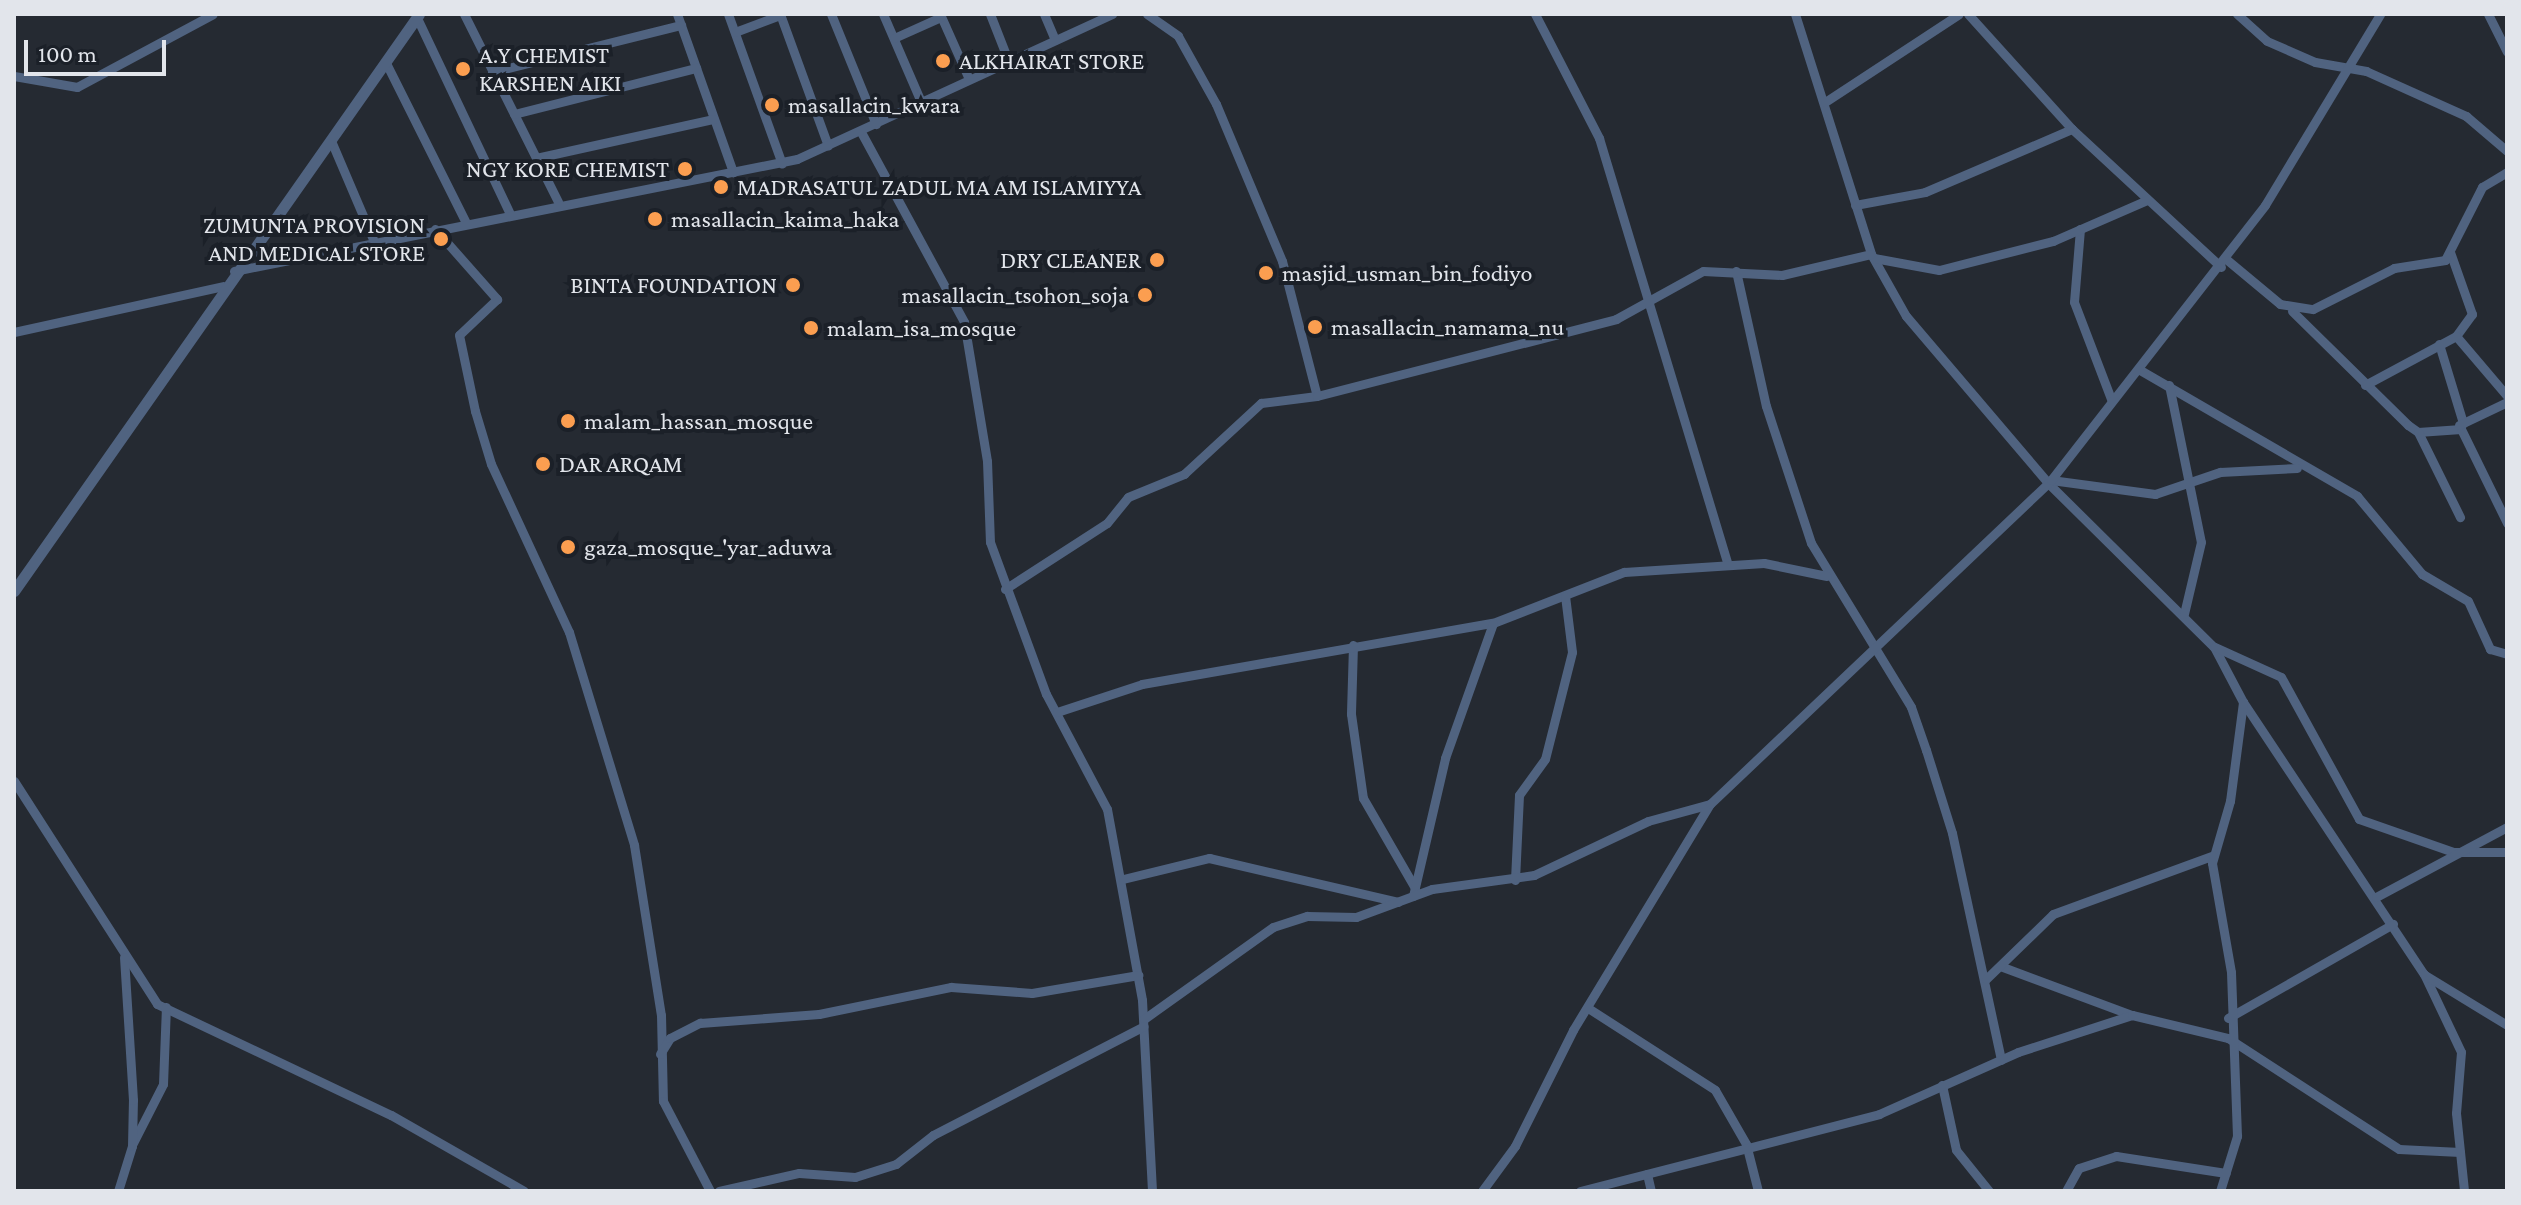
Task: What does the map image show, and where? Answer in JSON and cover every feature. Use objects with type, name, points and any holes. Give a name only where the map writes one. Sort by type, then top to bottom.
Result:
[{"type":"street","points":[[188,14],[193,25]]},
{"type":"street","points":[[14,76],[77,87],[213,14]]},
{"type":"street","points":[[464,14],[558,202]]},
{"type":"street","points":[[677,14],[733,172]]},
{"type":"street","points":[[728,14],[782,164]]},
{"type":"street","points":[[831,14],[876,124]]},
{"type":"street","points":[[883,14],[921,102]]},
{"type":"street","points":[[990,14],[1008,60]]},
{"type":"street","points":[[1044,14],[1055,40]]},
{"type":"street","points":[[234,271],[375,244],[558,202],[782,164],[861,132],[968,77],[1055,40],[1098,17],[1112,14]]},
{"type":"street","points":[[1147,14],[1178,36],[1216,104],[1282,261],[1317,396]]},
{"type":"street","points":[[1535,14],[1599,138],[1646,302],[1728,564]]},
{"type":"street","points":[[1795,14],[1872,256],[1906,316],[2050,481],[2214,647],[2243,702],[2376,897],[2424,974],[2461,1052],[2460,1152],[2464,1191]]},
{"type":"street","points":[[1825,102],[1959,14]]},
{"type":"street","points":[[1968,14],[2072,129],[2147,200],[2224,263],[2292,311],[2365,385],[2418,432],[2460,517]]},
{"type":"street","points":[[2237,14],[2267,41],[2343,67],[2466,116],[2507,151]]},
{"type":"street","points":[[1482,1191],[1515,1146],[1588,1008],[1710,804],[2050,481],[2111,399],[2140,370],[2224,263],[2343,67],[2380,14]]},
{"type":"street","points":[[735,32],[780,15],[828,146]]},
{"type":"street","points":[[894,38],[941,15],[968,77]]},
{"type":"street","points":[[2492,15],[2507,52]]},
{"type":"street","points":[[14,591],[223,286],[332,143],[418,16]]},
{"type":"street","points":[[418,16],[509,212]]},
{"type":"street","points":[[492,72],[681,25]]},
{"type":"street","points":[[386,63],[465,221]]},
{"type":"street","points":[[514,114],[696,68]]},
{"type":"street","points":[[536,158],[714,119]]},
{"type":"street","points":[[1855,205],[1925,192],[2072,129]]},
{"type":"street","points":[[861,132],[964,322],[987,461],[990,542],[1005,589],[1057,712],[1107,809],[1123,879],[1144,1022],[1152,1191]]},
{"type":"street","points":[[332,143],[375,244]]},
{"type":"street","points":[[2292,311],[2327,304],[2394,268],[2437,264],[2450,252],[2482,187],[2507,172]]},
{"type":"street","points":[[1005,589],[1107,523],[1128,497],[1184,474],[1261,403],[1317,396],[1616,319],[1691,274],[1736,271],[1782,275],[1872,256],[1939,270],[2080,229],[2147,200]]},
{"type":"street","points":[[435,229],[497,299],[459,335],[475,411],[491,464],[569,632],[634,845],[661,1015],[663,1101],[710,1191]]},
{"type":"street","points":[[2080,229],[2074,302],[2111,399]]},
{"type":"street","points":[[2365,385],[2456,336],[2472,314],[2450,252]]},
{"type":"street","points":[[1736,271],[1766,406],[1827,576],[1876,645],[1926,750],[1986,979],[2001,1060]]},
{"type":"street","points":[[14,332],[223,286]]},
{"type":"street","points":[[2456,336],[2507,396]]},
{"type":"street","points":[[2439,344],[2459,425],[2472,444],[2507,523]]},
{"type":"street","points":[[2140,370],[2367,505],[2422,574],[2468,601],[2490,649],[2507,654]]},
{"type":"street","points":[[2169,385],[2201,542],[2184,614]]},
{"type":"street","points":[[2418,432],[2459,425],[2507,402]]},
{"type":"street","points":[[2050,481],[2155,494],[2220,472],[2301,468]]},
{"type":"street","points":[[1057,712],[1142,684],[1493,623],[1624,572],[1728,564],[1827,576]]},
{"type":"street","points":[[1515,880],[1519,795],[1545,759],[1572,652],[1565,596]]},
{"type":"street","points":[[1414,892],[1445,758],[1493,623]]},
{"type":"street","points":[[1353,645],[1351,714],[1363,798],[1414,892]]},
{"type":"street","points":[[2214,647],[2281,677],[2359,819],[2453,852],[2507,852]]},
{"type":"street","points":[[2220,1191],[2237,1136],[2228,1038],[2231,972],[2214,855],[2230,801],[2243,702]]},
{"type":"street","points":[[14,781],[146,992],[166,1007],[391,1115],[524,1191]]},
{"type":"street","points":[[719,1191],[799,1173],[839,1178],[885,1168],[933,1135],[1144,1022],[1273,927],[1307,916],[1356,917],[1398,902],[1414,892],[1515,880],[1648,821],[1710,804]]},
{"type":"street","points":[[2376,897],[2453,852],[2507,827]]},
{"type":"street","points":[[1986,979],[2053,914],[2214,855]]},
{"type":"street","points":[[1123,879],[1209,858],[1398,902]]},
{"type":"street","points":[[2228,1018],[2393,924]]},
{"type":"street","points":[[123,951],[132,1146]]},
{"type":"street","points":[[2000,966],[2132,1015],[2228,1038],[2399,1149],[2460,1152]]},
{"type":"street","points":[[2424,974],[2507,1025]]},
{"type":"street","points":[[660,1054],[670,1038],[700,1023],[819,1014],[951,987],[1032,993],[1138,975]]},
{"type":"street","points":[[118,1191],[132,1146],[163,1084],[166,1007]]},
{"type":"street","points":[[1588,1008],[1705,1082],[1746,1144],[1758,1191]]},
{"type":"street","points":[[1580,1191],[1746,1144],[1879,1114],[2001,1060],[2132,1015]]},
{"type":"street","points":[[1942,1085],[1956,1150],[1989,1191]]},
{"type":"street","points":[[2066,1191],[2079,1168],[2116,1156],[2226,1173]]},
{"type":"street","points":[[1647,1174],[1651,1191]]},
{"type":"place","name":"ALKHAIRAT STORE","points":[[943,61]]},
{"type":"place","name":"A.Y CHEMIST KARSHEN AIKI","points":[[463,69]]},
{"type":"place","name":"masallacin_kwara","points":[[772,105]]},
{"type":"place","name":"NGY KORE CHEMIST","points":[[685,169]]},
{"type":"place","name":"MADRASATUL ZADUL MA AM ISLAMIYYA","points":[[721,187]]},
{"type":"place","name":"masallacin_kaima_haka","points":[[655,219]]},
{"type":"place","name":"ZUMUNTA PROVISION AND MEDICAL STORE","points":[[441,239]]},
{"type":"place","name":"DRY CLEANER","points":[[1157,260]]},
{"type":"place","name":"masjid_usman_bin_fodiyo","points":[[1266,273]]},
{"type":"place","name":"BINTA FOUNDATION","points":[[793,285]]},
{"type":"place","name":"masallacin_tsohon_soja","points":[[1145,295]]},
{"type":"place","name":"masallacin_namama_nu","points":[[1315,327]]},
{"type":"place","name":"malam_isa_mosque","points":[[811,328]]},
{"type":"place","name":"malam_hassan_mosque","points":[[568,421]]},
{"type":"place","name":"DAR ARQAM","points":[[543,464]]},
{"type":"place","name":"gaza_mosque_'yar_aduwa","points":[[568,547]]}]
